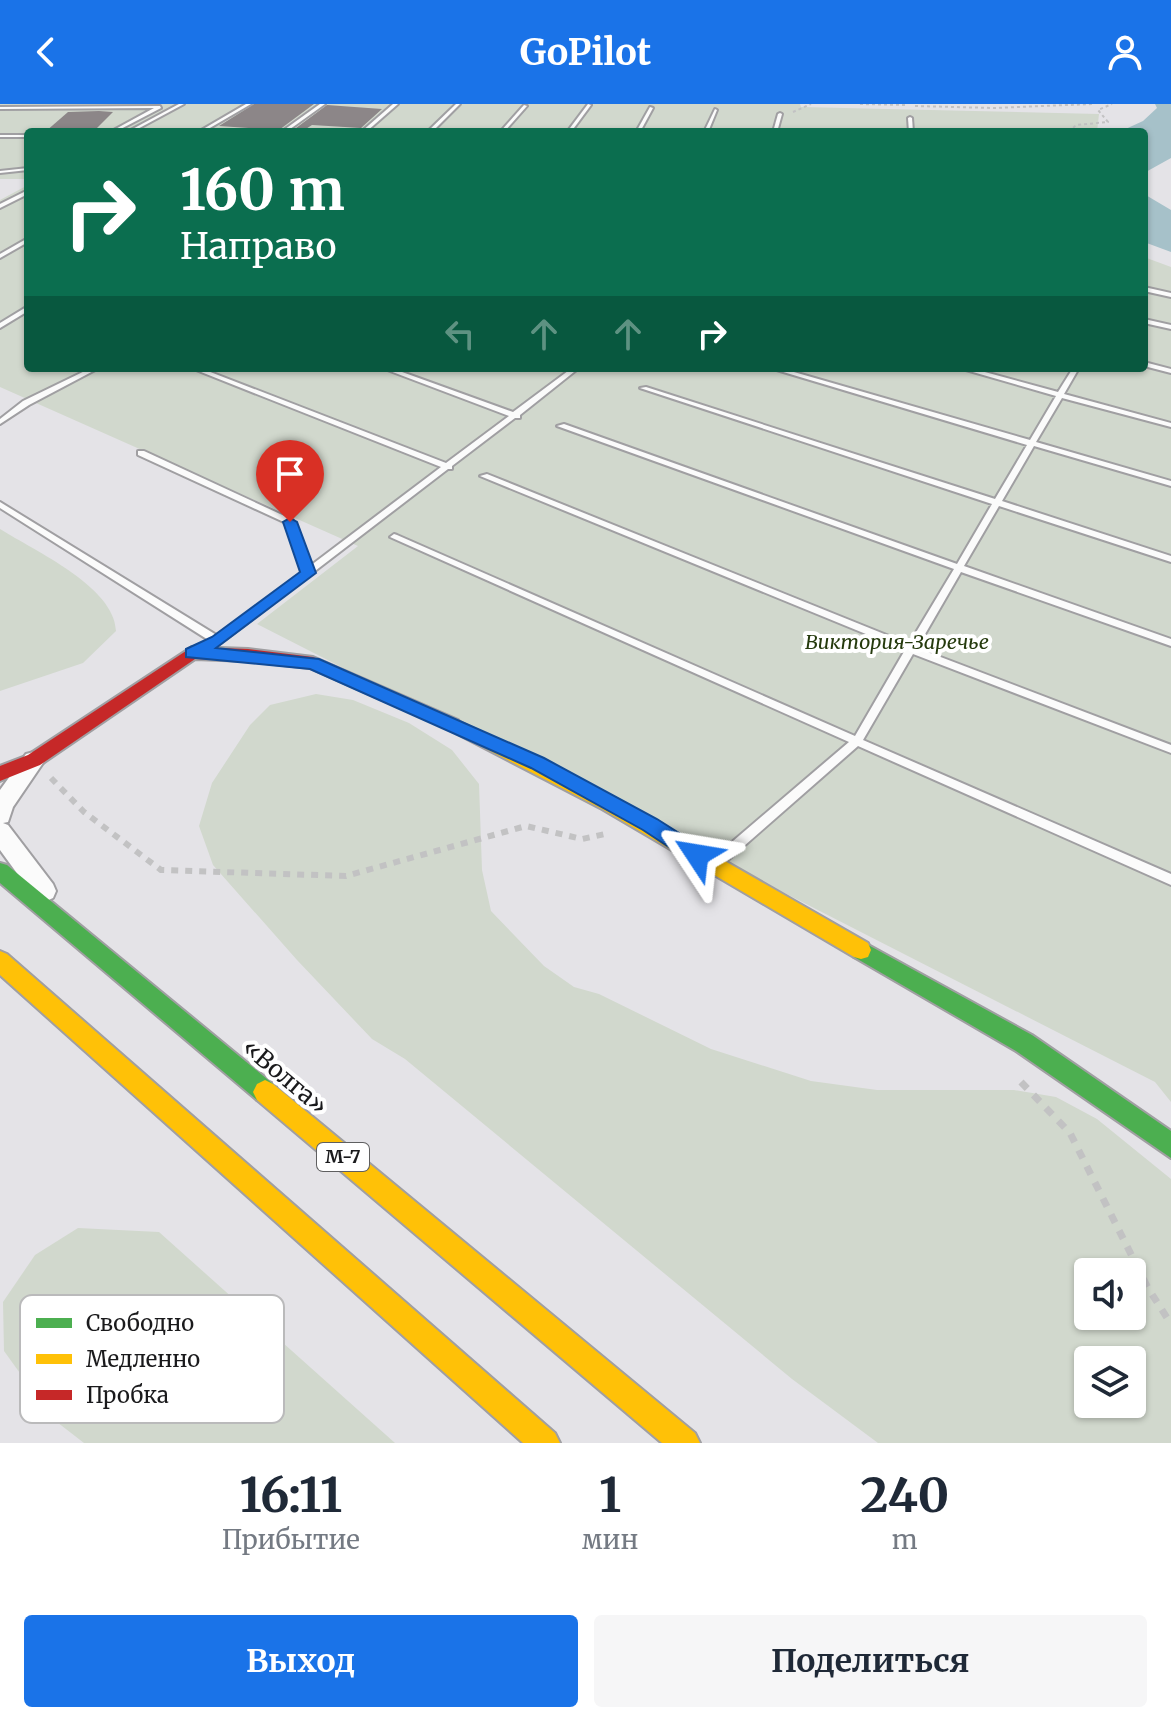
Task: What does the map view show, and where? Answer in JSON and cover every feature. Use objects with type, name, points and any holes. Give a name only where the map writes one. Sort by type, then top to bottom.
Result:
[{"type":"main road","points":[[0,774],[34,760],[192,653],[248,655],[313,663],[538,763],[650,824],[714,865],[1024,1043],[1171,1146]]},
{"type":"main road","name":"«Волга»","points":[[0,871],[685,1443]]},
{"type":"main road","points":[[0,961],[545,1443]]},
{"type":"street","points":[[0,815],[2,805],[34,760]]},
{"type":"street","points":[[0,832],[27,865],[69,928]]},
{"type":"lane","points":[[120,128],[166,104]]},
{"type":"lane","points":[[137,128],[182,104]]},
{"type":"lane","points":[[207,128],[249,104]]},
{"type":"lane","points":[[289,128],[323,104]]},
{"type":"lane","points":[[368,128],[396,104]]},
{"type":"lane","points":[[433,128],[458,104]]},
{"type":"lane","points":[[572,128],[589,105]]},
{"type":"lane","points":[[506,128],[525,106]]},
{"type":"lane","points":[[0,108],[160,107]]},
{"type":"lane","points":[[640,128],[651,108]]},
{"type":"lane","points":[[708,128],[715,110]]},
{"type":"lane","points":[[776,128],[780,114]]},
{"type":"lane","points":[[910,118],[911,128]]},
{"type":"lane","points":[[0,136],[24,136]]},
{"type":"lane","points":[[0,172],[24,169]]},
{"type":"lane","points":[[0,206],[24,194]]},
{"type":"lane","points":[[0,256],[24,242]]},
{"type":"lane","points":[[1148,290],[1171,295]]},
{"type":"lane","points":[[0,326],[24,311]]},
{"type":"lane","points":[[1148,322],[1171,327]]},
{"type":"lane","points":[[1148,365],[1171,371]]},
{"type":"lane","points":[[0,422],[26,403],[88,372]]},
{"type":"lane","points":[[204,372],[449,467]]},
{"type":"lane","points":[[396,372],[517,416]]},
{"type":"lane","points":[[192,653],[218,641],[517,416],[569,372]]},
{"type":"lane","points":[[787,372],[1171,484]]},
{"type":"lane","points":[[977,372],[1171,425]]},
{"type":"lane","points":[[714,865],[857,741],[1074,372]]},
{"type":"lane","points":[[644,388],[996,505],[1171,559]]},
{"type":"lane","points":[[561,426],[1171,643]]},
{"type":"lane","points":[[141,453],[290,522],[308,573]]},
{"type":"lane","points":[[484,476],[911,649],[1171,749]]},
{"type":"lane","points":[[0,504],[218,641]]},
{"type":"lane","points":[[394,537],[1171,880]]},
{"type":"path","points":[[780,114],[802,110],[811,104]]},
{"type":"path","points":[[860,104],[993,108],[1093,104]]},
{"type":"path","points":[[1073,128],[1076,125],[1108,122],[1098,110],[1112,104]]},
{"type":"path","points":[[34,760],[84,812],[161,870],[346,876],[526,826],[582,839],[650,824]]},
{"type":"path","points":[[1017,1078],[1070,1133],[1148,1288],[1171,1324]]},
{"type":"green space","points":[[0,104],[800,104],[801,107],[1099,114],[1097,128],[24,128],[24,179],[0,179]]},
{"type":"green space","name":"Виктория-Заречье","points":[[24,187],[24,372],[1148,372],[1148,258],[1171,267],[1171,1102],[1155,1082],[257,624],[358,546],[0,387],[0,200]]},
{"type":"green space","points":[[0,529],[52,559],[88,585],[112,615],[116,631],[83,663],[0,691]]},
{"type":"green space","points":[[316,694],[353,700],[409,723],[452,750],[479,784],[482,870],[491,911],[544,966],[574,987],[599,994],[711,1049],[811,1081],[877,1090],[1014,1090],[1056,1097],[1097,1119],[1171,1179],[1171,1443],[878,1443],[792,1379],[405,1059],[372,1039],[213,865],[199,826],[212,783],[250,725],[270,705]]},
{"type":"green space","points":[[78,1228],[159,1232],[229,1295],[20,1295],[20,1373],[4,1351],[3,1302],[35,1255]]},
{"type":"green space","points":[[284,1344],[395,1443],[84,1443],[58,1423],[284,1423]]},
{"type":"water","points":[[1155,104],[1171,104],[1171,158],[1148,171],[1148,128],[1128,128],[1143,121],[1157,108]]},
{"type":"water","points":[[1148,196],[1171,210],[1171,252],[1148,243]]},
{"type":"building","points":[[254,104],[314,104],[282,128],[219,126]]},
{"type":"building","points":[[327,105],[382,109],[361,128],[312,125],[296,128]]},
{"type":"building","points":[[68,112],[113,112],[97,128],[50,128]]},
{"type":"traffic: fast","points":[[0,871],[265,1092]]},
{"type":"traffic: fast","points":[[861,950],[1024,1043],[1171,1146]]},
{"type":"traffic: slow","points":[[452,724],[609,804],[861,950]]},
{"type":"traffic: slow","points":[[0,961],[545,1443]]},
{"type":"traffic: slow","points":[[265,1092],[685,1443]]},
{"type":"traffic: jam","points":[[0,774],[34,760],[192,653],[248,655],[313,663],[452,724]]},
{"type":"route","points":[[290,522],[308,573],[218,641],[192,653],[248,655],[313,663],[538,763],[650,824],[697,855]]}]
